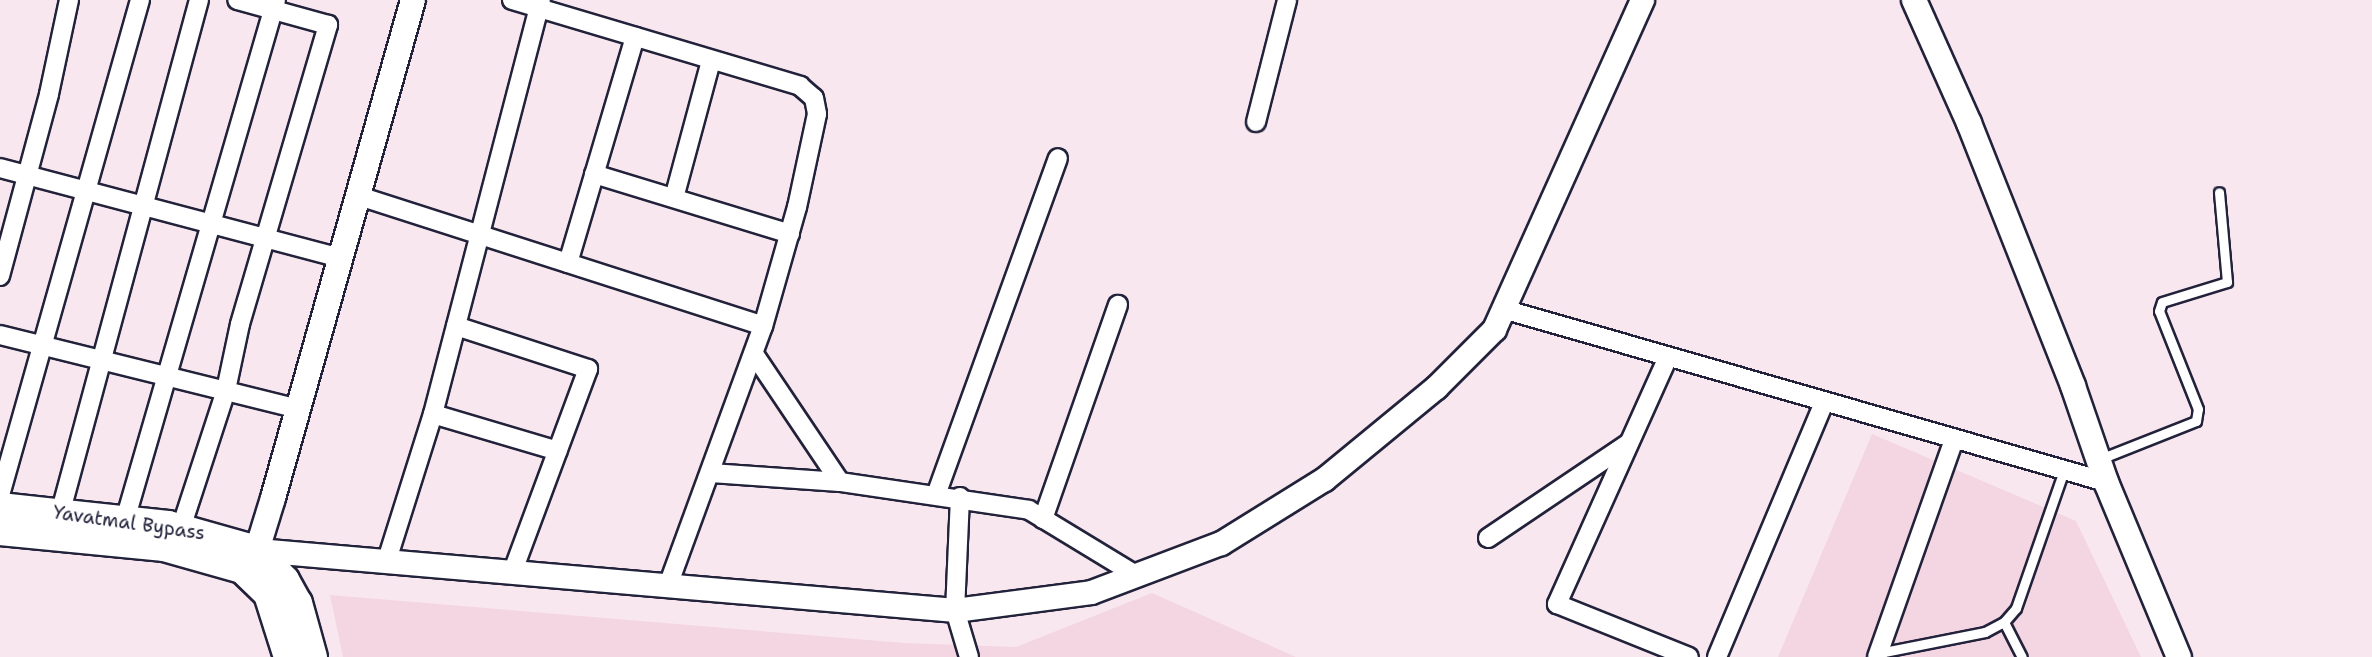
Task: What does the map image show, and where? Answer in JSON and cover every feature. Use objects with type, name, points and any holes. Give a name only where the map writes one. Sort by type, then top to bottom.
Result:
[{"type":"main road","points":[[313,657],[298,603],[285,580],[250,559],[299,409],[413,0]]},
{"type":"main road","points":[[1914,0],[1969,123],[2102,471],[2179,657]]},
{"type":"main road","name":"Yavatmal Bypass","points":[[0,507],[181,528],[250,559],[268,594],[288,657]]},
{"type":"main road","name":"Yavatmal Bypass","points":[[0,531],[164,547],[250,559]]},
{"type":"street","points":[[0,276],[69,0]]},
{"type":"street","points":[[0,495],[88,192],[140,0]]},
{"type":"street","points":[[60,513],[146,207],[199,0]]},
{"type":"street","points":[[181,528],[226,390],[265,238],[328,25],[275,5],[237,0]]},
{"type":"street","points":[[512,0],[540,4],[711,61],[800,86],[814,98],[817,114],[790,233],[763,326],[668,585]]},
{"type":"street","points":[[1256,122],[1287,0]]},
{"type":"street","points":[[250,559],[387,559],[512,573],[955,610],[1091,592],[1221,544],[1324,479],[1437,387],[1494,328],[1642,0]]},
{"type":"street","points":[[387,559],[433,414],[540,4]]},
{"type":"street","points":[[125,520],[208,223],[275,5]]},
{"type":"street","points":[[568,263],[635,37]]},
{"type":"street","points":[[674,198],[711,61]]},
{"type":"street","points":[[936,495],[998,312],[1058,158]]},
{"type":"street","points":[[0,169],[341,258]]},
{"type":"street","points":[[594,174],[790,233]]},
{"type":"street","points":[[359,196],[763,326]]},
{"type":"street","points":[[1043,519],[1118,305]]},
{"type":"street","points":[[1503,309],[2064,470],[2102,471]]},
{"type":"street","points":[[456,326],[588,369],[512,573]]},
{"type":"street","points":[[0,335],[299,409]]},
{"type":"street","points":[[754,354],[840,482]]},
{"type":"street","points":[[1668,357],[1557,604],[1689,657]]},
{"type":"street","points":[[1717,657],[1824,402]]},
{"type":"street","points":[[433,414],[558,451]]},
{"type":"street","points":[[1878,655],[1954,439]]},
{"type":"street","points":[[1488,538],[1629,443]]},
{"type":"street","points":[[711,473],[840,482],[960,497],[1029,510],[1136,575]]},
{"type":"street","points":[[960,497],[955,610],[969,657]]},
{"type":"lane","points":[[2102,471],[2196,421],[2198,409],[2159,311],[2162,302],[2227,282],[2219,192]]},
{"type":"lane","points":[[1878,655],[1985,632],[2004,622],[2015,608],[2064,470]]},
{"type":"lane","points":[[2004,622],[2022,657]]},
{"type":"shaded area","points":[[1872,434],[2076,521],[2141,657],[1778,657]]},
{"type":"shaded area","points":[[1152,593],[1296,657],[343,657],[330,595],[904,643],[1016,647]]}]
